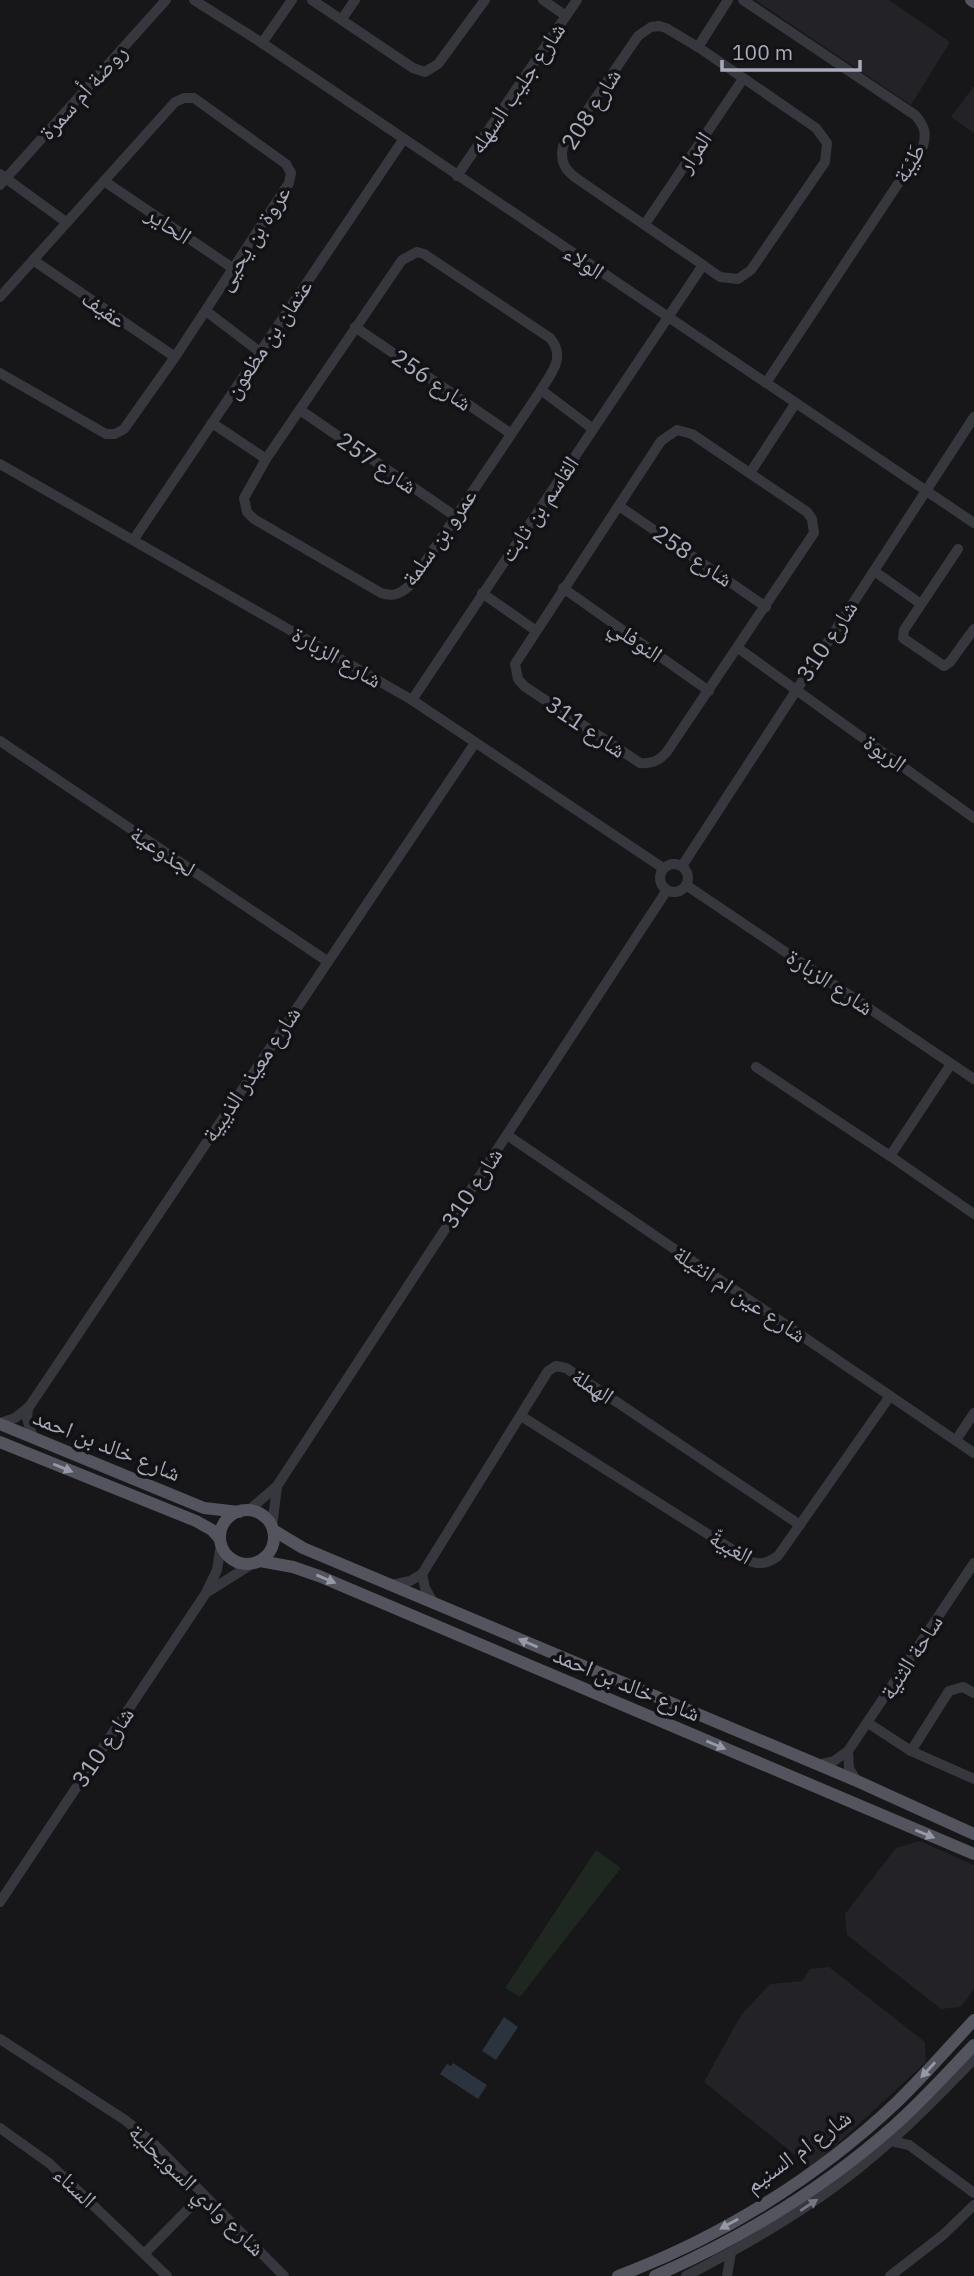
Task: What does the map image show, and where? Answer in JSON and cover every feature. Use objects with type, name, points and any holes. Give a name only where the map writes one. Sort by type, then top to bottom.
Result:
[{"type":"main road","name":"شارع خالد بن احمد","points":[[0,1424],[204,1508],[244,1511]]},
{"type":"main road","name":"شارع خالد بن احمد","points":[[0,1442],[196,1521],[220,1541]]},
{"type":"main road","points":[[244,1511],[263,1516],[273,1529],[274,1545],[271,1551],[256,1563],[244,1564],[229,1558],[220,1541],[227,1519],[244,1511]]},
{"type":"main road","name":"شارع خالد بن احمد","points":[[273,1529],[293,1544],[974,1833]]},
{"type":"main road","name":"شارع خالد بن احمد","points":[[256,1563],[307,1571],[974,1854]]},
{"type":"main road","name":"شارع ام السنيم","points":[[618,2276],[701,2239],[787,2190],[897,2102],[974,2020]]},
{"type":"main road","name":"شارع ام السنيم","points":[[655,2276],[732,2239],[795,2201],[845,2166],[894,2126],[974,2045]]},
{"type":"street","name":"روضة أم سمرة","points":[[2,179],[166,0]]},
{"type":"street","name":"الولاء","points":[[194,0],[262,43],[974,523]]},
{"type":"street","points":[[262,43],[292,0]]},
{"type":"street","points":[[312,0],[413,68],[425,72],[438,64],[485,0]]},
{"type":"street","points":[[342,19],[355,0]]},
{"type":"street","points":[[543,0],[566,16]]},
{"type":"street","name":"شارع جليب السهله","points":[[457,176],[577,0]]},
{"type":"street","points":[[698,47],[728,0]]},
{"type":"street","name":"طَيْبَة","points":[[743,0],[915,115],[925,129],[926,138],[766,383]]},
{"type":"street","name":"شارع 208","points":[[651,27],[666,28],[698,47],[816,128],[827,143],[825,162],[751,270],[738,279],[720,277],[567,171],[562,163],[563,146],[638,36],[651,27]]},
{"type":"street","name":"المرار","points":[[645,224],[743,79]]},
{"type":"street","name":"عروة بن يحيى","points":[[0,297],[175,102],[184,98],[194,98],[286,164],[291,173],[289,183],[234,269],[124,429],[116,434],[106,434],[0,373]]},
{"type":"street","name":"عثمان بن مظعون","points":[[134,539],[403,140]]},
{"type":"street","points":[[2,179],[66,222]]},
{"type":"street","name":"الحاير","points":[[104,181],[234,269]]},
{"type":"street","name":"عمرو بن سلمة","points":[[412,253],[424,254],[550,338],[559,358],[541,390],[410,586],[396,595],[389,596],[254,519],[247,512],[244,498],[266,459],[355,327],[402,260],[412,253]]},
{"type":"street","name":"عقيف","points":[[33,260],[175,357]]},
{"type":"street","points":[[669,319],[703,265]]},
{"type":"street","name":"عروة بن يحيى","points":[[206,311],[260,352]]},
{"type":"street","name":"القاسم بن ثابت","points":[[412,700],[669,319]]},
{"type":"street","name":"شارع 256","points":[[355,327],[510,433]]},
{"type":"street","points":[[541,390],[593,429]]},
{"type":"street","points":[[750,473],[796,404]]},
{"type":"street","name":"شارع 257","points":[[300,410],[455,516]]},
{"type":"street","name":"شارع 310","points":[[682,866],[974,417]]},
{"type":"street","points":[[212,423],[266,459]]},
{"type":"street","name":"شارع 311","points":[[677,430],[692,434],[750,473],[807,512],[814,526],[810,541],[667,753],[654,762],[640,762],[524,686],[518,679],[515,664],[662,441],[677,430]]},
{"type":"street","name":"شارع الزبارة","points":[[0,464],[412,700],[663,868]]},
{"type":"street","name":"شارع 258","points":[[619,506],[766,607]]},
{"type":"street","points":[[958,549],[904,630],[903,638],[944,666],[950,662],[974,629]]},
{"type":"street","points":[[874,570],[921,604]]},
{"type":"street","name":"النوفلي","points":[[564,588],[709,691]]},
{"type":"street","points":[[482,593],[535,630]]},
{"type":"street","points":[[738,648],[796,688]]},
{"type":"street","name":"الربوة","points":[[796,688],[974,818]]},
{"type":"street","name":"لجذوعية","points":[[0,741],[327,961]]},
{"type":"street","name":"شارع معيذر الذيبية","points":[[0,1424],[15,1418],[29,1407],[475,743]]},
{"type":"street","points":[[673,864],[682,866],[687,873],[686,885],[677,891],[667,890],[661,882],[663,868],[673,864]]},
{"type":"street","name":"شارع الزبارة","points":[[686,885],[974,1079]]},
{"type":"street","name":"شارع 310","points":[[273,1529],[273,1506],[278,1486],[667,890]]},
{"type":"street","points":[[890,1156],[951,1064]]},
{"type":"street","points":[[756,1067],[974,1214]]},
{"type":"street","name":"شارع عين ام انثيلة","points":[[507,1135],[974,1452]]},
{"type":"street","name":"الهملة","points":[[422,1574],[548,1371],[556,1366],[566,1368],[800,1525]]},
{"type":"street","name":"الغبيةّ","points":[[521,1416],[752,1562],[765,1563],[778,1556],[890,1396]]},
{"type":"street","points":[[29,1407],[27,1419],[33,1437]]},
{"type":"street","points":[[956,1440],[974,1413]]},
{"type":"street","name":"شارع 310","points":[[244,1511],[278,1486]]},
{"type":"street","name":"شارع 310","points":[[0,1902],[206,1593],[217,1570],[220,1541]]},
{"type":"street","name":"شارع 310","points":[[206,1593],[256,1563]]},
{"type":"street","name":"ساحة الثنية","points":[[848,1751],[974,1563]]},
{"type":"street","points":[[390,1585],[410,1581],[422,1574],[425,1588],[433,1603]]},
{"type":"street","points":[[911,1751],[948,1691],[963,1688],[974,1693]]},
{"type":"street","points":[[868,1723],[911,1751],[974,1779]]},
{"type":"street","points":[[817,1765],[834,1761],[848,1751]]},
{"type":"street","points":[[848,1751],[849,1768],[857,1782]]},
{"type":"street","name":"شارع وادي السويحلية","points":[[1,2042],[125,2120],[152,2142],[284,2276]]},
{"type":"street","points":[[686,2276],[731,2253],[819,2198],[891,2141],[974,2059]]},
{"type":"street","name":"السناء","points":[[0,2127],[49,2163],[167,2276]]},
{"type":"street","points":[[905,2128],[909,2145]]},
{"type":"street","points":[[891,2141],[909,2145],[974,2193]]},
{"type":"street","points":[[145,2253],[203,2194]]},
{"type":"street","points":[[890,2276],[936,2241],[974,2206]]},
{"type":"street","points":[[727,2276],[731,2253]]},
{"type":"shaded area","points":[[755,0],[889,0],[950,42],[911,105]]},
{"type":"shaded area","points":[[974,86],[974,133],[951,117]]},
{"type":"shaded area","points":[[920,1841],[974,1865],[974,1989],[961,2007],[941,2009],[847,1935],[845,1914],[896,1848]]},
{"type":"shaded area","points":[[596,1850],[621,1868],[520,1997],[505,1988]]},
{"type":"shaded area","points":[[829,1967],[925,2042],[926,2062],[811,2168],[704,2082],[741,2015],[770,1984],[802,1981],[810,1969]]},
{"type":"shaded area","points":[[504,2017],[518,2027],[496,2060],[482,2051]]},
{"type":"shaded area","points":[[453,2063],[487,2085],[478,2099],[440,2074],[447,2064],[451,2066]]}]
